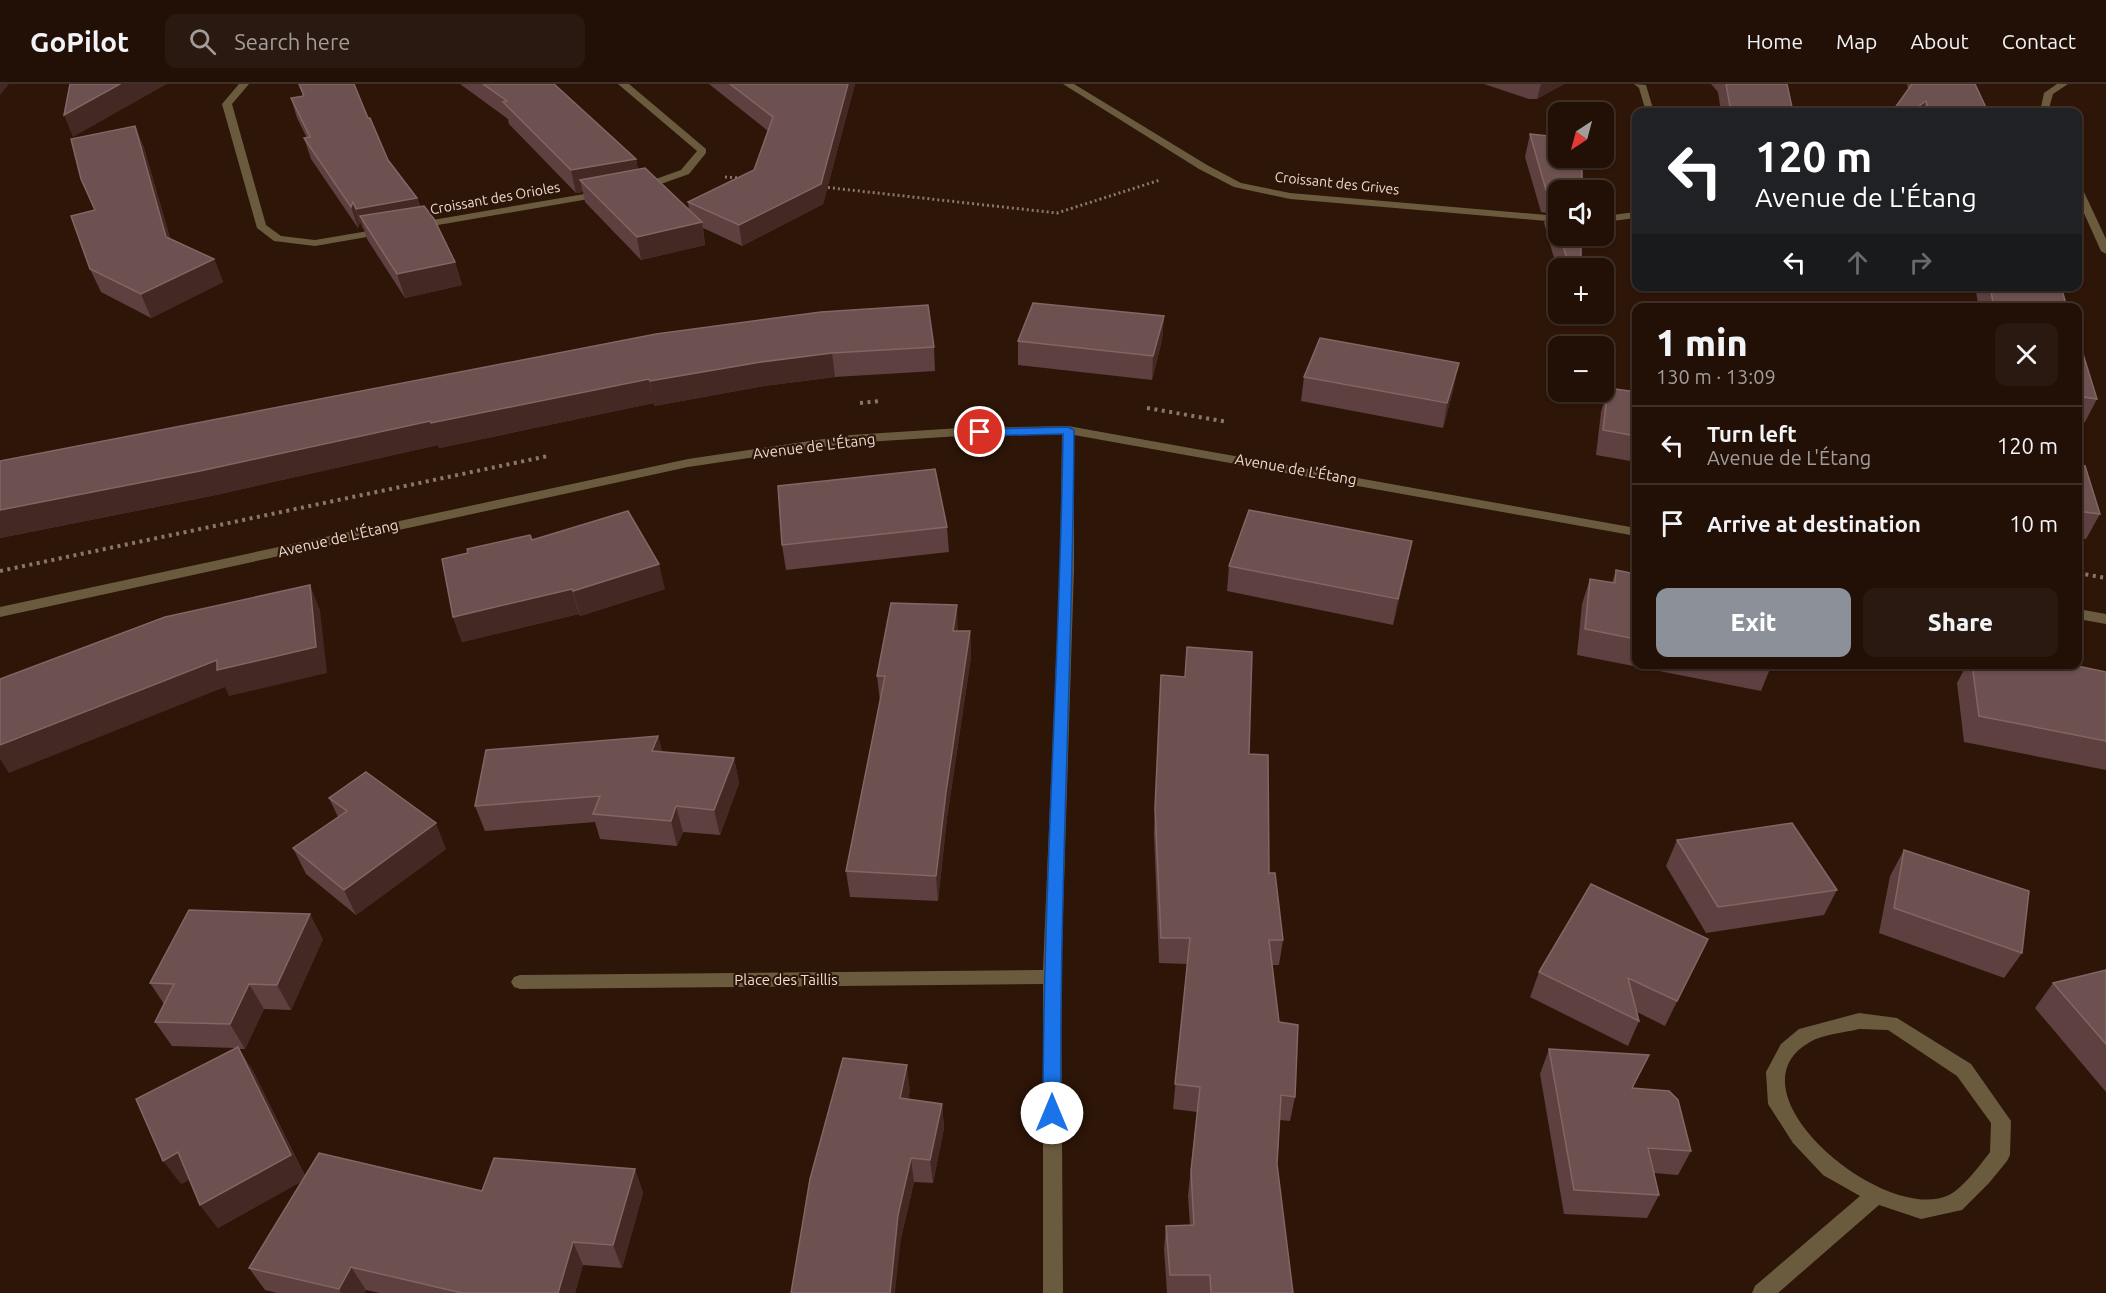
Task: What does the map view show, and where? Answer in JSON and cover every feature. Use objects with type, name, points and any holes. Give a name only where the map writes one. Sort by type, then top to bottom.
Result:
[{"type":"street","points":[[244,84],[226,104],[261,225],[278,238],[315,243],[395,229]]},
{"type":"street","points":[[623,84],[703,151],[685,172],[648,186],[625,190]]},
{"type":"street","name":"Croissant des Grives","points":[[1068,84],[1203,167],[1238,185],[1290,196],[1548,218]]},
{"type":"street","points":[[1640,84],[1649,108]]},
{"type":"street","points":[[2045,108],[2049,93],[2063,84]]},
{"type":"street","name":"Croissant des Orioles","points":[[407,227],[614,192]]},
{"type":"street","points":[[2082,199],[2106,251]]},
{"type":"street","points":[[1614,218],[1632,216]]},
{"type":"street","points":[[1053,1293],[1052,977],[1067,568],[1068,430]]},
{"type":"street","name":"Avenue de L'Étang","points":[[0,612],[688,463],[851,439],[960,432],[1068,430],[1632,531]]},
{"type":"street","points":[[2082,615],[2106,619]]},
{"type":"street","name":"Place des Taillis","points":[[520,982],[1052,977]]},
{"type":"street","points":[[1858,1021],[1892,1023],[1964,1070],[2001,1122],[2000,1155],[1982,1177],[1955,1203],[1921,1209],[1876,1195],[1830,1169],[1800,1137],[1778,1104],[1775,1071],[1788,1050],[1805,1035],[1858,1021]]},
{"type":"street","points":[[1762,1293],[1876,1195]]},
{"type":"path","points":[[813,186],[1057,213],[1203,167]]},
{"type":"path","points":[[685,172],[743,178]]},
{"type":"path","points":[[0,571],[557,454]]},
{"type":"path","points":[[2082,574],[2106,578]]},
{"type":"building","points":[[70,84],[120,84],[64,115]]},
{"type":"building","points":[[299,84],[354,84],[388,160],[417,198],[356,209],[353,202],[351,207],[304,138],[310,137],[291,98],[304,96]]},
{"type":"building","points":[[483,84],[554,84],[636,159],[571,170],[503,102],[507,101]]},
{"type":"building","points":[[730,84],[848,84],[821,184],[739,225],[688,202],[754,170],[773,117]]},
{"type":"building","points":[[1726,84],[1787,84],[1792,108],[1730,108]]},
{"type":"building","points":[[1912,84],[1975,84],[1986,108],[1928,108],[1926,101],[1916,108],[1895,108]]},
{"type":"building","points":[[135,126],[166,237],[214,259],[141,294],[90,269],[71,216],[95,210],[81,179],[71,139]]},
{"type":"building","points":[[1530,134],[1548,136],[1548,168],[1582,168],[1582,180],[1548,180],[1548,190],[1546,190]]},
{"type":"building","points":[[645,168],[702,222],[637,237],[580,180]]},
{"type":"building","points":[[424,206],[434,219],[455,262],[397,274],[360,216]]},
{"type":"building","points":[[1563,246],[1581,246],[1581,258],[1567,258]]},
{"type":"building","points":[[1991,291],[2062,291],[2066,303],[1993,303]]},
{"type":"building","points":[[1033,303],[1164,316],[1153,356],[1018,341]]},
{"type":"building","points":[[928,305],[934,347],[832,353],[761,362],[650,381],[649,379],[431,423],[430,421],[200,471],[0,510],[0,461],[656,334],[821,312]]},
{"type":"building","points":[[1320,338],[1459,363],[1447,403],[1304,377]]},
{"type":"building","points":[[2082,351],[2097,399],[2082,397]]},
{"type":"building","points":[[1614,389],[1632,391],[1632,435],[1603,430],[1606,402],[1614,402]]},
{"type":"building","points":[[2082,466],[2085,466],[2100,514],[2082,512]]},
{"type":"building","points":[[935,469],[947,527],[782,545],[778,486]]},
{"type":"building","points":[[1249,510],[1412,541],[1398,599],[1229,566]]},
{"type":"building","points":[[628,511],[659,564],[573,591],[572,589],[453,617],[442,559],[468,553],[467,549],[530,535],[532,540]]},
{"type":"building","points":[[1616,570],[1632,573],[1632,638],[1585,629],[1590,579],[1615,583]]},
{"type":"building","points":[[310,585],[316,647],[217,670],[217,660],[0,745],[0,679],[165,617]]},
{"type":"building","points":[[891,603],[957,605],[953,631],[970,631],[936,876],[846,871],[885,676],[877,676]]},
{"type":"building","points":[[1187,647],[1252,652],[1249,754],[1268,755],[1269,873],[1275,873],[1283,940],[1269,940],[1279,1022],[1298,1025],[1295,1097],[1281,1095],[1277,1164],[1293,1293],[1211,1293],[1210,1275],[1170,1275],[1166,1226],[1194,1225],[1191,1171],[1200,1087],[1175,1084],[1190,938],[1161,938],[1155,808],[1161,675],[1185,677]]},
{"type":"building","points":[[2082,667],[2106,672],[2106,741],[1979,716],[1973,669],[2082,669]]},
{"type":"building","points":[[658,736],[652,751],[734,758],[714,810],[676,806],[671,821],[593,814],[600,796],[475,806],[486,750]]},
{"type":"building","points":[[366,772],[436,823],[344,890],[293,848],[347,811],[329,798]]},
{"type":"building","points":[[1792,823],[1837,890],[1718,907],[1677,840]]},
{"type":"building","points":[[1904,850],[2029,891],[2022,953],[1894,908]]},
{"type":"building","points":[[1591,884],[1708,939],[1677,1001],[1628,978],[1639,1021],[1539,972]]},
{"type":"building","points":[[189,910],[310,914],[277,985],[249,984],[230,1024],[155,1022],[174,984],[150,983]]},
{"type":"building","points":[[2106,970],[2106,1044],[2053,983]]},
{"type":"building","points":[[238,1047],[291,1155],[200,1205],[178,1152],[163,1161],[136,1099]]},
{"type":"building","points":[[1549,1049],[1649,1055],[1632,1088],[1669,1091],[1678,1100],[1691,1151],[1648,1148],[1659,1195],[1574,1190]]},
{"type":"building","points":[[843,1058],[907,1065],[900,1098],[942,1104],[930,1160],[911,1158],[898,1215],[890,1293],[791,1293],[810,1179]]},
{"type":"building","points":[[319,1153],[482,1191],[494,1158],[635,1169],[613,1245],[573,1242],[558,1293],[462,1293],[351,1267],[339,1289],[249,1268]]},
{"type":"route","points":[[980,432],[1068,430],[1067,568],[1052,977],[1052,1113]]}]
